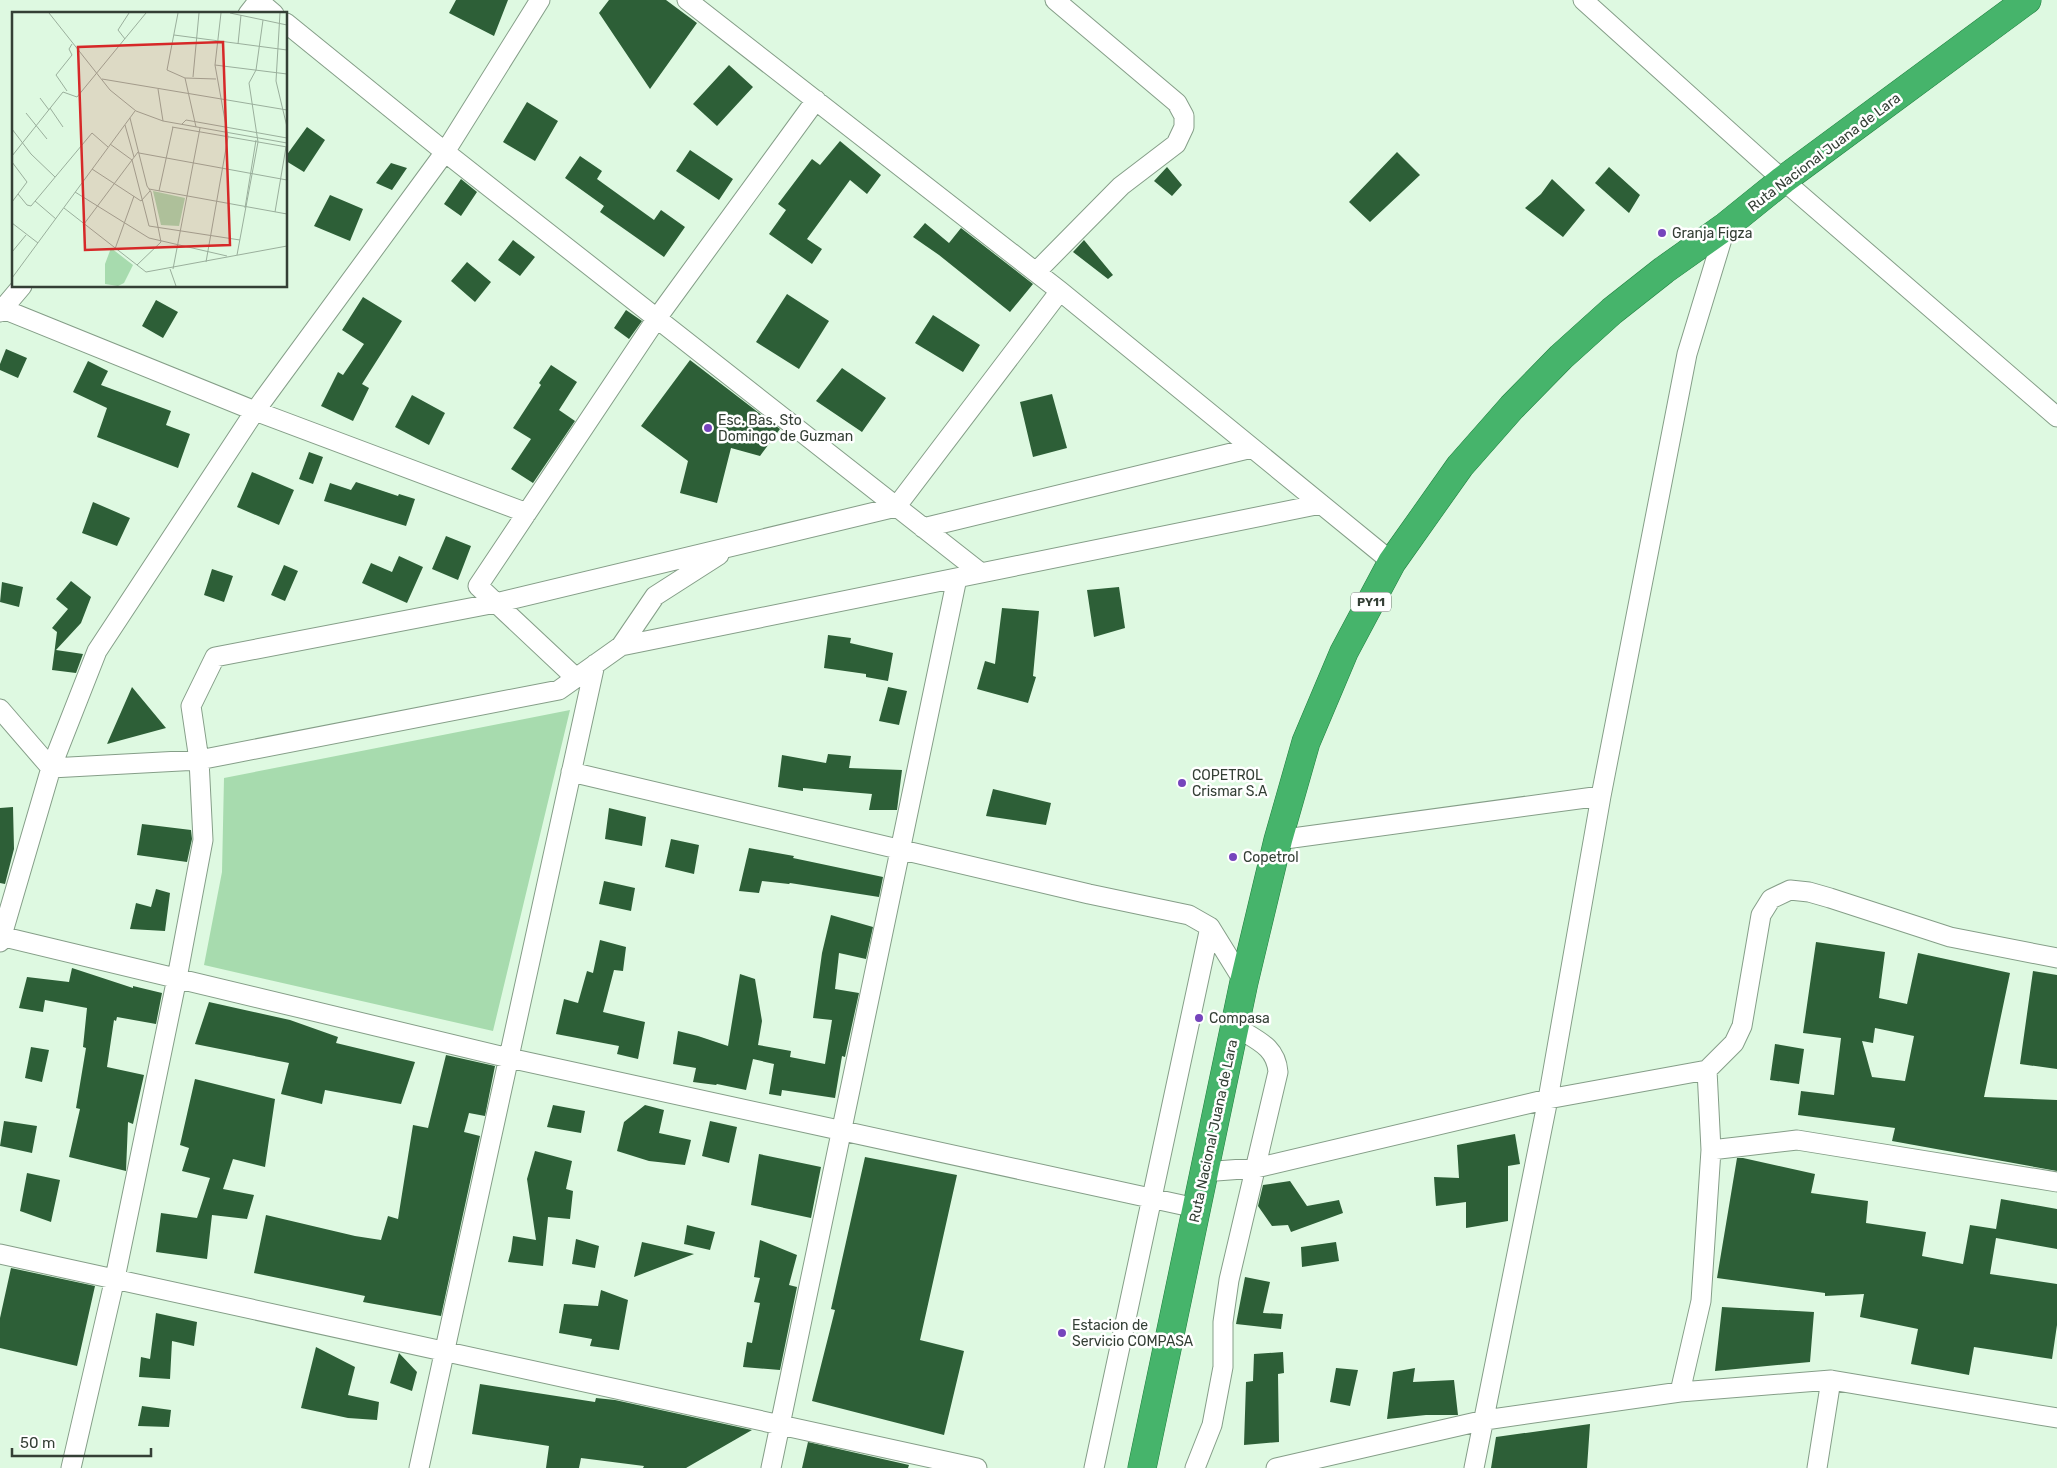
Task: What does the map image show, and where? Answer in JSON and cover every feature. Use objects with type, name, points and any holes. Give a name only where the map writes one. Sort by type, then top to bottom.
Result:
[{"type":"highway","name":"Ruta Nacional Juana de Lara","points":[[1142,1468],[1244,982],[1278,840],[1306,742],[1344,652],[1392,562],[1460,466],[1518,401],[1612,311],[1664,270],[1726,226],[1783,180],[2027,0]]},
{"type":"street","points":[[540,0],[445,152],[255,411],[97,652],[52,768],[0,938],[177,978],[509,1058],[1196,1208]]},
{"type":"street","points":[[687,0],[1060,291],[1392,562]]},
{"type":"street","points":[[1036,272],[1121,186],[1176,144],[1184,127],[1184,116],[1177,103],[1055,0]]},
{"type":"street","points":[[1583,0],[1783,180],[2057,417]]},
{"type":"street","points":[[255,5],[270,12]]},
{"type":"street","points":[[288,25],[445,152],[980,573]]},
{"type":"street","points":[[576,678],[478,586],[657,318],[816,100]]},
{"type":"street","points":[[1474,1468],[1548,1099],[1601,796],[1687,354],[1726,226]]},
{"type":"street","points":[[20,288],[1,311],[255,411],[527,513]]},
{"type":"street","points":[[71,1468],[114,1278],[177,978],[203,840],[199,760],[191,706],[215,657],[496,603],[896,507],[1060,291]]},
{"type":"street","points":[[923,528],[1252,448]]},
{"type":"street","points":[[621,646],[1321,504]]},
{"type":"street","points":[[52,768],[199,760],[559,690],[621,646],[655,596],[733,546]]},
{"type":"street","points":[[771,1468],[957,578]]},
{"type":"street","points":[[419,1468],[595,664]]},
{"type":"street","points":[[0,709],[52,768]]},
{"type":"street","points":[[571,772],[1089,894],[1189,915],[1210,927],[1244,982]]},
{"type":"street","points":[[1278,840],[1601,796]]},
{"type":"street","points":[[1203,1172],[1256,1168],[1548,1099],[1707,1070],[1734,1043],[1742,1026],[1761,915],[1771,899],[1790,890],[1809,892],[1830,898],[1950,937],[2057,958]]},
{"type":"street","points":[[1094,1468],[1210,927]]},
{"type":"street","points":[[1195,1468],[1212,1425],[1223,1367],[1223,1322],[1229,1280],[1278,1072],[1278,1062],[1270,1049],[1236,1027]]},
{"type":"street","points":[[1680,1392],[1701,1301],[1711,1150],[1707,1070]]},
{"type":"street","points":[[1711,1150],[1797,1140],[2057,1182]]},
{"type":"street","points":[[0,1254],[977,1468]]},
{"type":"street","points":[[1276,1468],[1485,1420],[1680,1392],[1831,1380],[2057,1418]]},
{"type":"street","points":[[1817,1468],[1831,1380]]},
{"type":"green space","points":[[570,710],[493,1031],[204,965],[222,872],[224,778]]},
{"type":"building","points":[[456,0],[508,0],[494,36],[449,13]]},
{"type":"building","points":[[609,0],[666,0],[697,23],[650,89],[599,13]]},
{"type":"building","points":[[729,65],[753,87],[717,126],[693,104]]},
{"type":"building","points":[[527,102],[558,121],[535,161],[503,142]]},
{"type":"building","points":[[307,127],[325,140],[304,172],[288,162],[288,153]]},
{"type":"building","points":[[840,141],[881,175],[867,194],[850,180],[807,239],[822,249],[812,264],[769,234],[786,210],[778,204],[812,159],[820,165]]},
{"type":"building","points":[[690,150],[733,179],[719,200],[676,171]]},
{"type":"building","points":[[1397,152],[1420,175],[1370,222],[1349,202]]},
{"type":"building","points":[[580,156],[602,171],[597,179],[654,220],[661,210],[685,227],[664,257],[600,212],[604,206],[565,178]]},
{"type":"building","points":[[391,163],[407,168],[392,190],[376,183]]},
{"type":"building","points":[[1167,167],[1182,185],[1172,196],[1154,181]]},
{"type":"building","points":[[1609,167],[1640,195],[1629,213],[1595,183]]},
{"type":"building","points":[[461,179],[477,192],[461,216],[444,204]]},
{"type":"building","points":[[1552,179],[1585,210],[1563,237],[1525,208],[1541,194]]},
{"type":"building","points":[[330,195],[363,209],[350,241],[314,226]]},
{"type":"building","points":[[925,223],[949,243],[961,228],[1033,284],[1010,312],[939,255],[913,237]]},
{"type":"building","points":[[513,240],[535,257],[520,276],[498,260]]},
{"type":"building","points":[[1084,240],[1113,275],[1108,279],[1073,252]]},
{"type":"building","points":[[467,262],[491,282],[475,302],[451,281]]},
{"type":"building","points":[[787,294],[829,321],[799,369],[756,342]]},
{"type":"building","points":[[363,297],[402,321],[362,384],[369,388],[353,421],[321,406],[338,372],[343,375],[364,344],[342,330]]},
{"type":"building","points":[[156,300],[178,312],[163,338],[142,326]]},
{"type":"building","points":[[626,310],[642,321],[629,339],[614,328]]},
{"type":"building","points":[[933,315],[980,345],[963,372],[915,343]]},
{"type":"building","points":[[6,349],[27,358],[18,378],[0,370],[0,364]]},
{"type":"building","points":[[690,360],[780,429],[760,456],[731,448],[717,503],[680,493],[688,461],[641,426]]},
{"type":"building","points":[[88,361],[108,371],[101,385],[171,411],[166,425],[190,434],[178,468],[97,437],[107,408],[73,392]]},
{"type":"building","points":[[551,365],[577,382],[559,410],[575,421],[533,483],[511,469],[531,439],[513,428],[541,385],[539,383]]},
{"type":"building","points":[[842,368],[886,398],[862,432],[816,401]]},
{"type":"building","points":[[1052,394],[1067,448],[1033,457],[1020,402]]},
{"type":"building","points":[[412,395],[445,413],[429,445],[395,427]]},
{"type":"building","points":[[309,452],[323,457],[313,484],[299,479]]},
{"type":"building","points":[[252,472],[294,490],[279,525],[237,507]]},
{"type":"building","points":[[356,482],[398,496],[399,494],[415,499],[406,526],[324,501],[330,483],[351,490]]},
{"type":"building","points":[[93,502],[130,518],[117,546],[82,533]]},
{"type":"building","points":[[446,536],[471,546],[458,580],[432,569]]},
{"type":"building","points":[[399,556],[423,567],[407,603],[362,583],[371,563],[392,572]]},
{"type":"building","points":[[284,565],[298,571],[285,601],[271,595]]},
{"type":"building","points":[[212,569],[233,576],[224,602],[204,595]]},
{"type":"building","points":[[71,581],[91,597],[81,623],[56,650],[83,654],[76,673],[52,670],[57,632],[52,628],[68,609],[56,599]]},
{"type":"building","points":[[2,582],[23,587],[19,607],[0,602]]},
{"type":"building","points":[[1119,587],[1125,628],[1094,637],[1087,590]]},
{"type":"building","points":[[1002,608],[1039,611],[1033,676],[1036,677],[1028,703],[977,689],[985,661],[995,664]]},
{"type":"building","points":[[828,635],[851,638],[850,643],[893,653],[888,681],[866,677],[866,674],[824,668]]},
{"type":"building","points":[[132,687],[166,728],[107,744]]},
{"type":"building","points":[[888,687],[907,691],[899,725],[879,721]]},
{"type":"building","points":[[828,754],[851,756],[849,768],[902,770],[897,810],[869,810],[872,794],[803,788],[803,791],[778,787],[782,755],[826,763]]},
{"type":"building","points":[[993,789],[1051,803],[1046,825],[986,816]]},
{"type":"building","points":[[13,807],[14,849],[5,884],[0,883],[0,808]]},
{"type":"building","points":[[609,808],[646,817],[642,846],[605,839]]},
{"type":"building","points":[[142,824],[191,830],[192,839],[187,862],[137,855]]},
{"type":"building","points":[[671,839],[699,845],[694,874],[665,867]]},
{"type":"building","points":[[749,848],[794,856],[793,858],[883,877],[879,897],[790,883],[762,881],[759,893],[739,891]]},
{"type":"building","points":[[604,881],[635,888],[631,911],[599,904]]},
{"type":"building","points":[[156,889],[170,893],[165,931],[130,929],[136,903],[151,907]]},
{"type":"building","points":[[831,915],[873,927],[866,959],[839,953],[835,989],[859,993],[845,1057],[842,1056],[835,1098],[782,1090],[781,1096],[769,1094],[774,1064],[753,1059],[746,1090],[717,1084],[693,1082],[696,1068],[673,1064],[678,1031],[728,1046],[740,974],[755,979],[762,1021],[758,1045],[791,1051],[790,1057],[825,1064],[832,1020],[813,1018],[822,953]]},
{"type":"building","points":[[600,940],[626,947],[623,971],[614,970],[603,1012],[645,1022],[638,1059],[617,1054],[619,1046],[556,1034],[564,999],[578,1003],[587,971],[593,973]]},
{"type":"building","points":[[1816,942],[1885,952],[1879,998],[1907,1004],[1918,953],[2010,973],[1984,1097],[2057,1100],[2057,1171],[1892,1141],[1895,1128],[1798,1115],[1801,1091],[1834,1095],[1841,1038],[1803,1033]],"holes":[[[1875,1028],[1914,1036],[1905,1081],[1872,1077],[1862,1041],[1873,1043]]]},
{"type":"building","points":[[72,968],[133,988],[133,986],[162,993],[156,1024],[117,1017],[116,1021],[114,1020],[107,1067],[144,1075],[133,1124],[128,1122],[126,1171],[69,1157],[80,1109],[76,1108],[86,1048],[83,1047],[87,1008],[45,1000],[43,1012],[19,1008],[27,977],[69,982]]},
{"type":"building","points":[[2033,971],[2057,975],[2057,1069],[2020,1064]]},
{"type":"building","points":[[209,1002],[290,1020],[338,1037],[336,1043],[415,1062],[401,1104],[325,1090],[322,1104],[281,1094],[289,1063],[195,1044]]},
{"type":"building","points":[[1775,1044],[1804,1049],[1799,1084],[1770,1080]]},
{"type":"building","points":[[31,1047],[49,1050],[42,1082],[25,1078]]},
{"type":"building","points":[[446,1055],[495,1066],[485,1116],[469,1113],[464,1132],[480,1136],[441,1316],[363,1302],[365,1296],[254,1273],[266,1215],[355,1236],[381,1240],[388,1216],[398,1219],[413,1125],[428,1128]]},
{"type":"building","points":[[195,1079],[275,1099],[265,1167],[233,1159],[223,1189],[254,1195],[247,1219],[212,1215],[207,1259],[156,1252],[161,1213],[197,1218],[210,1178],[182,1171],[189,1148],[180,1145]]},
{"type":"building","points":[[553,1105],[585,1111],[581,1133],[547,1127]]},
{"type":"building","points":[[645,1105],[664,1110],[659,1133],[691,1140],[685,1165],[649,1161],[617,1151],[624,1122]]},
{"type":"building","points":[[4,1121],[37,1126],[32,1153],[0,1146]]},
{"type":"building","points":[[710,1121],[737,1127],[729,1163],[702,1156]]},
{"type":"building","points":[[1515,1134],[1520,1164],[1508,1166],[1508,1221],[1466,1228],[1466,1202],[1436,1206],[1434,1177],[1459,1178],[1457,1145]]},
{"type":"building","points":[[535,1151],[572,1161],[566,1189],[573,1191],[570,1219],[548,1217],[543,1266],[508,1262],[513,1236],[536,1240],[527,1179]]},
{"type":"building","points":[[759,1154],[821,1167],[811,1218],[751,1205]]},
{"type":"building","points":[[865,1157],[957,1175],[920,1340],[964,1351],[944,1435],[812,1401],[835,1310],[831,1309]]},
{"type":"building","points":[[1737,1158],[1815,1174],[1811,1193],[1868,1201],[1866,1223],[1926,1232],[1922,1256],[1963,1264],[1970,1225],[1996,1229],[2001,1199],[2057,1209],[2057,1249],[1996,1238],[1990,1274],[2057,1284],[2057,1325],[2052,1359],[1974,1347],[1969,1375],[1911,1364],[1918,1329],[1860,1317],[1864,1294],[1825,1296],[1825,1293],[1717,1278]]},
{"type":"building","points":[[27,1173],[60,1180],[51,1222],[20,1211]]},
{"type":"building","points":[[1290,1181],[1307,1206],[1339,1200],[1343,1213],[1291,1232],[1288,1225],[1272,1226],[1258,1206],[1263,1185]]},
{"type":"building","points":[[687,1225],[715,1232],[710,1250],[684,1244]]},
{"type":"building","points":[[576,1239],[599,1246],[595,1268],[572,1264]]},
{"type":"building","points":[[760,1240],[797,1255],[789,1285],[797,1287],[780,1370],[743,1367],[747,1342],[752,1343],[760,1303],[754,1302],[760,1278],[754,1277]]},
{"type":"building","points":[[642,1242],[694,1254],[634,1277]]},
{"type":"building","points":[[1336,1242],[1339,1261],[1302,1267],[1301,1247]]},
{"type":"building","points":[[11,1268],[95,1286],[77,1366],[0,1348],[0,1318]]},
{"type":"building","points":[[1245,1277],[1270,1282],[1263,1313],[1283,1314],[1281,1329],[1236,1324]]},
{"type":"building","points":[[601,1290],[628,1300],[619,1350],[590,1346],[592,1339],[559,1333],[564,1304],[598,1306]]},
{"type":"building","points":[[1722,1307],[1814,1312],[1810,1362],[1715,1371]]},
{"type":"building","points":[[156,1313],[197,1322],[194,1346],[172,1341],[170,1379],[139,1377],[141,1357],[150,1359]]},
{"type":"building","points":[[316,1347],[355,1367],[348,1395],[379,1402],[377,1420],[348,1418],[301,1408]]},
{"type":"building","points":[[1283,1352],[1284,1373],[1278,1374],[1279,1442],[1244,1445],[1246,1382],[1253,1381],[1254,1354]]},
{"type":"building","points":[[399,1353],[417,1372],[412,1391],[390,1383]]},
{"type":"building","points":[[1336,1368],[1358,1370],[1350,1406],[1330,1402]]},
{"type":"building","points":[[1415,1368],[1413,1382],[1454,1380],[1458,1415],[1426,1415],[1387,1419],[1393,1372]]},
{"type":"building","points":[[480,1384],[595,1402],[596,1398],[615,1400],[752,1430],[686,1468],[643,1468],[644,1466],[581,1458],[579,1468],[546,1468],[549,1446],[472,1434]]},
{"type":"building","points":[[142,1406],[171,1410],[169,1427],[138,1426]]},
{"type":"building","points":[[1590,1424],[1587,1468],[1491,1468],[1496,1437]]},
{"type":"building","points":[[808,1442],[909,1465],[908,1468],[802,1468]]},
{"type":"place","name":"Granja Figza","points":[[1662,233]]},
{"type":"place","name":"Esc. Bas. Sto Domingo de Guzman","points":[[708,428]]},
{"type":"place","name":"COPETROL Crismar S.A","points":[[1182,783]]},
{"type":"place","name":"Copetrol","points":[[1233,857]]},
{"type":"place","name":"Compasa","points":[[1199,1018]]},
{"type":"place","name":"Estacion de Servicio COMPASA","points":[[1062,1333]]}]
